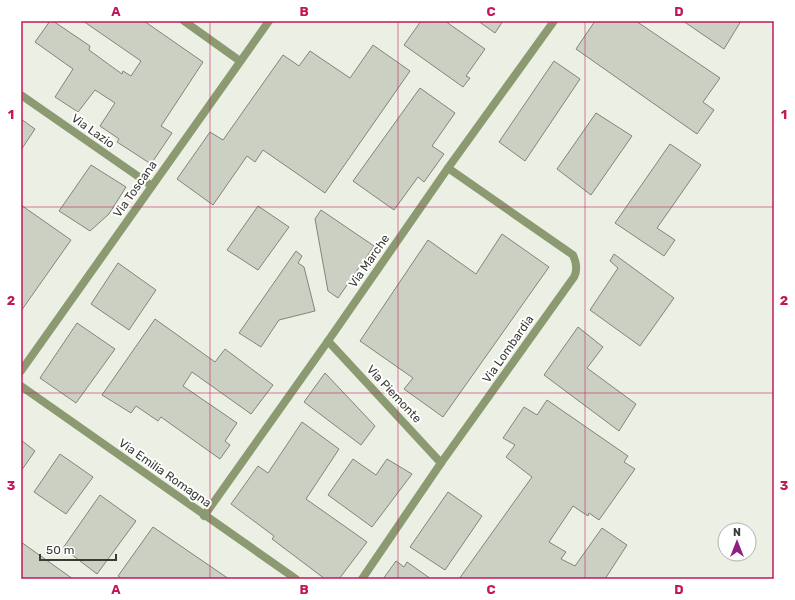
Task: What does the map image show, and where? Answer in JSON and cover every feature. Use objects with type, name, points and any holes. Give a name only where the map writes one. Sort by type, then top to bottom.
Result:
[{"type":"street","points":[[184,21],[240,61]]},
{"type":"street","name":"Via Toscana","points":[[21,371],[269,21]]},
{"type":"street","name":"Via Marche","points":[[204,516],[448,168],[554,21]]},
{"type":"street","name":"Via Lazio","points":[[21,95],[152,186]]},
{"type":"street","name":"Via Lombardia","points":[[362,579],[574,277],[577,270],[573,255],[448,168]]},
{"type":"street","name":"Via Piemonte","points":[[328,341],[442,464]]},
{"type":"street","name":"Via Emilia Romagna","points":[[21,386],[204,516],[296,579]]},
{"type":"building","points":[[50,21],[53,21],[90,46],[89,50],[122,74],[123,71],[131,76],[141,61],[83,21],[144,21],[203,62],[161,126],[172,133],[151,164],[117,142],[119,139],[100,126],[115,103],[95,90],[78,112],[55,97],[73,69],[35,42]]},
{"type":"building","points":[[421,21],[445,21],[485,49],[466,76],[470,78],[463,87],[404,45]]},
{"type":"building","points":[[478,21],[503,21],[495,33]]},
{"type":"building","points":[[595,21],[636,21],[720,78],[703,102],[714,110],[697,134],[576,49]]},
{"type":"building","points":[[683,21],[741,21],[724,49]]},
{"type":"building","points":[[373,45],[410,71],[325,193],[263,150],[255,162],[247,156],[213,205],[177,179],[210,132],[223,140],[283,55],[299,66],[310,51],[350,78]]},
{"type":"building","points":[[554,61],[580,79],[525,161],[499,142]]},
{"type":"building","points":[[420,88],[455,113],[432,146],[444,154],[424,182],[418,177],[394,210],[353,181]]},
{"type":"building","points":[[596,113],[632,136],[591,195],[557,169]]},
{"type":"building","points":[[21,119],[35,129],[21,150]]},
{"type":"building","points":[[670,144],[701,165],[657,228],[675,240],[664,256],[615,223]]},
{"type":"building","points":[[91,165],[126,187],[109,214],[90,231],[59,211]]},
{"type":"building","points":[[21,205],[71,240],[21,311]]},
{"type":"building","points":[[258,206],[289,227],[258,270],[227,250]]},
{"type":"building","points":[[321,210],[374,246],[338,298],[328,291],[315,219]]},
{"type":"building","points":[[502,234],[549,267],[443,417],[404,389],[413,378],[360,341],[428,240],[476,274]]},
{"type":"building","points":[[296,251],[302,256],[298,263],[304,267],[315,311],[279,320],[261,347],[239,333]]},
{"type":"building","points":[[614,254],[674,298],[640,346],[590,310],[618,268],[610,261]]},
{"type":"building","points":[[118,263],[156,290],[129,330],[91,304]]},
{"type":"building","points":[[155,319],[215,362],[225,349],[273,385],[251,414],[192,372],[183,386],[237,423],[225,441],[230,445],[220,459],[161,417],[158,421],[136,406],[131,413],[102,395]]},
{"type":"building","points":[[77,323],[115,349],[76,403],[40,378]]},
{"type":"building","points":[[578,327],[603,347],[587,368],[636,404],[619,431],[544,375]]},
{"type":"building","points":[[325,373],[375,426],[361,445],[304,402]]},
{"type":"building","points":[[547,400],[628,456],[624,462],[635,469],[599,520],[589,513],[588,516],[573,506],[549,542],[566,552],[561,559],[575,566],[602,528],[627,545],[605,579],[459,579],[532,477],[506,457],[515,445],[503,438],[524,407],[537,415]]},
{"type":"building","points":[[302,422],[339,449],[306,499],[367,542],[339,579],[325,579],[272,539],[274,536],[231,504],[258,466],[268,473]]},
{"type":"building","points":[[21,440],[35,451],[21,471]]},
{"type":"building","points":[[60,454],[93,477],[66,514],[34,492]]},
{"type":"building","points":[[353,459],[376,475],[387,459],[412,474],[372,527],[328,495]]},
{"type":"building","points":[[448,492],[482,516],[445,570],[410,547]]},
{"type":"building","points":[[100,495],[136,521],[97,574],[63,548]]},
{"type":"building","points":[[153,527],[229,579],[122,579],[118,576]]},
{"type":"building","points":[[21,542],[73,579],[21,579]]},
{"type":"building","points":[[396,561],[404,567],[407,562],[431,579],[383,579]]}]
